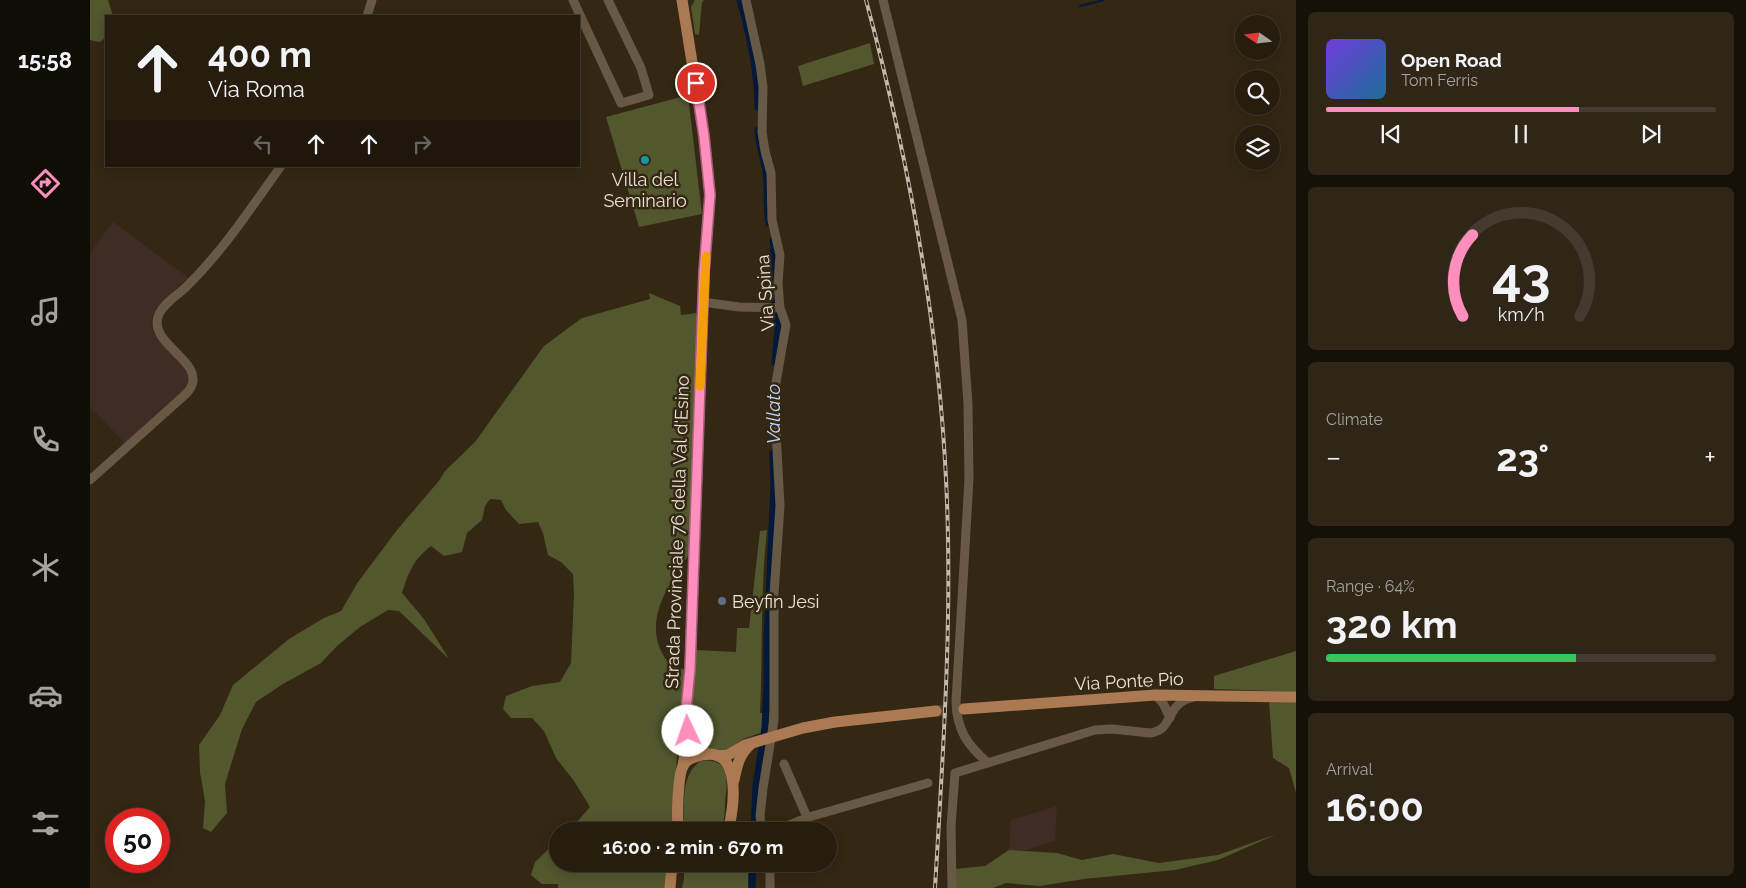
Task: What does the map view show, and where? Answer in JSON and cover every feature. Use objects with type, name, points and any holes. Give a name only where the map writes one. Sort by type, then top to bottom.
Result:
[{"type":"main road","name":"Strada Provinciale 76 della Val d'Esino","points":[[678,822],[682,766],[685,753],[685,720],[690,669],[703,302],[710,195],[704,136],[682,0]]},
{"type":"main road","name":"Via Ponte Pio","points":[[964,709],[1155,695],[1296,697]]},
{"type":"main road","points":[[682,766],[691,758],[728,755],[738,748],[762,739],[835,722],[936,711]]},
{"type":"main road","name":"Strada Provinciale 76 della Val d'Esino","points":[[685,720],[691,740],[727,763],[734,782]]},
{"type":"main road","points":[[731,822],[734,782],[739,758],[744,750],[762,739]]},
{"type":"main road","points":[[670,885],[672,872]]},
{"type":"street","points":[[367,15],[372,0]]},
{"type":"street","points":[[573,0],[621,103],[649,95],[641,68],[608,0]]},
{"type":"street","name":"Via Spina","points":[[746,0],[760,64],[763,87],[762,132],[771,174],[772,220],[780,255],[777,308],[786,325],[774,394],[780,506],[774,594],[774,720],[762,739],[761,822]]},
{"type":"street","points":[[883,0],[962,320],[968,404],[969,479],[956,715],[962,733],[974,751],[988,763]]},
{"type":"street","points":[[90,480],[190,389],[193,374],[190,367],[163,338],[158,328],[157,318],[164,307],[202,271],[231,237],[280,167]]},
{"type":"street","points":[[703,302],[739,307],[777,308]]},
{"type":"street","points":[[1155,695],[1163,704],[1170,718]]},
{"type":"street","points":[[1170,718],[1168,706],[1172,695]]},
{"type":"street","points":[[1172,695],[1177,701],[1177,706]]},
{"type":"street","points":[[952,888],[951,826],[955,773],[1095,730],[1156,732],[1162,730],[1177,706],[1198,695]]},
{"type":"street","points":[[784,764],[807,817]]},
{"type":"street","points":[[796,822],[807,817],[928,783]]},
{"type":"street","points":[[770,872],[770,888]]},
{"type":"shaded area","points":[[113,222],[188,277],[156,308],[151,323],[154,333],[187,367],[190,374],[185,389],[125,443],[90,407],[90,253]]},
{"type":"shaded area","points":[[1057,806],[1055,841],[1023,851],[1009,850],[1011,820]]},
{"type":"green space","points":[[90,0],[108,0],[113,15],[105,15],[105,38],[100,42],[90,40]]},
{"type":"green space","points":[[695,0],[704,0],[702,2],[699,35],[695,34],[691,7]]},
{"type":"green space","points":[[870,43],[874,64],[803,86],[798,66]]},
{"type":"green space","points":[[688,95],[702,214],[639,227],[606,117]]},
{"type":"green space","points":[[649,293],[680,306],[681,315],[698,313],[691,552],[667,589],[661,602],[656,630],[658,644],[665,658],[672,664],[685,670],[673,822],[577,822],[590,807],[574,781],[556,758],[544,731],[532,718],[511,718],[503,709],[506,696],[532,686],[560,682],[571,663],[573,574],[561,562],[548,555],[543,533],[538,522],[519,524],[506,510],[501,500],[490,499],[485,506],[482,520],[467,533],[462,552],[444,556],[431,546],[412,567],[402,593],[424,619],[449,659],[399,611],[388,610],[360,627],[337,646],[321,663],[283,684],[256,702],[242,729],[225,784],[227,813],[211,832],[203,828],[205,801],[200,772],[199,745],[220,715],[233,685],[289,639],[324,618],[341,611],[358,582],[397,530],[438,482],[445,471],[475,442],[544,346],[582,318],[650,299]]},
{"type":"green space","points":[[767,530],[762,599],[760,713],[771,713],[769,730],[743,739],[720,752],[706,747],[695,740],[691,729],[696,650],[736,652],[737,628],[749,628],[760,531]]},
{"type":"green space","points":[[1296,651],[1296,692],[1214,689],[1214,676]]},
{"type":"green space","points":[[1269,700],[1296,702],[1296,793],[1289,768],[1273,758]]},
{"type":"green space","points":[[701,761],[711,761],[723,767],[726,780],[723,822],[683,822],[685,790],[694,767]]},
{"type":"green space","points":[[1277,834],[1218,860],[1175,870],[1084,879],[1040,886],[1006,883],[993,888],[955,888],[955,869],[985,866],[1009,850],[1057,853],[1082,860],[1113,854],[1159,863],[1218,855]]},
{"type":"green space","points":[[549,849],[549,872],[667,872],[665,888],[558,888],[558,884],[542,884],[531,875],[535,862]]},
{"type":"green space","points":[[684,872],[748,872],[748,888],[682,888]]},
{"type":"waterway","name":"Vallato","points":[[740,0],[753,53],[758,107]]},
{"type":"waterway","points":[[1080,6],[1104,0]]},
{"type":"waterway","name":"Vallato","points":[[758,130],[766,174],[769,223]]},
{"type":"waterway","name":"Vallato","points":[[773,241],[773,299],[778,329],[775,362]]},
{"type":"waterway","name":"Vallato","points":[[754,822],[756,786],[765,727],[774,486],[773,453]]},
{"type":"waterway","name":"Vallato","points":[[752,888],[753,872]]},
{"type":"tunnel","points":[[936,711],[964,709]]},
{"type":"railway","points":[[866,0],[895,118],[919,237],[936,357],[942,418],[948,530],[948,632],[935,888]]},
{"type":"slow traffic","points":[[700,386],[706,256]]},
{"type":"place","name":"Villa del Seminario","points":[[645,160]]},
{"type":"place","name":"Beyfin Jesi","points":[[722,601]]},
{"type":"route","points":[[688,731],[685,720],[690,669],[704,272],[710,195],[696,83]]}]
